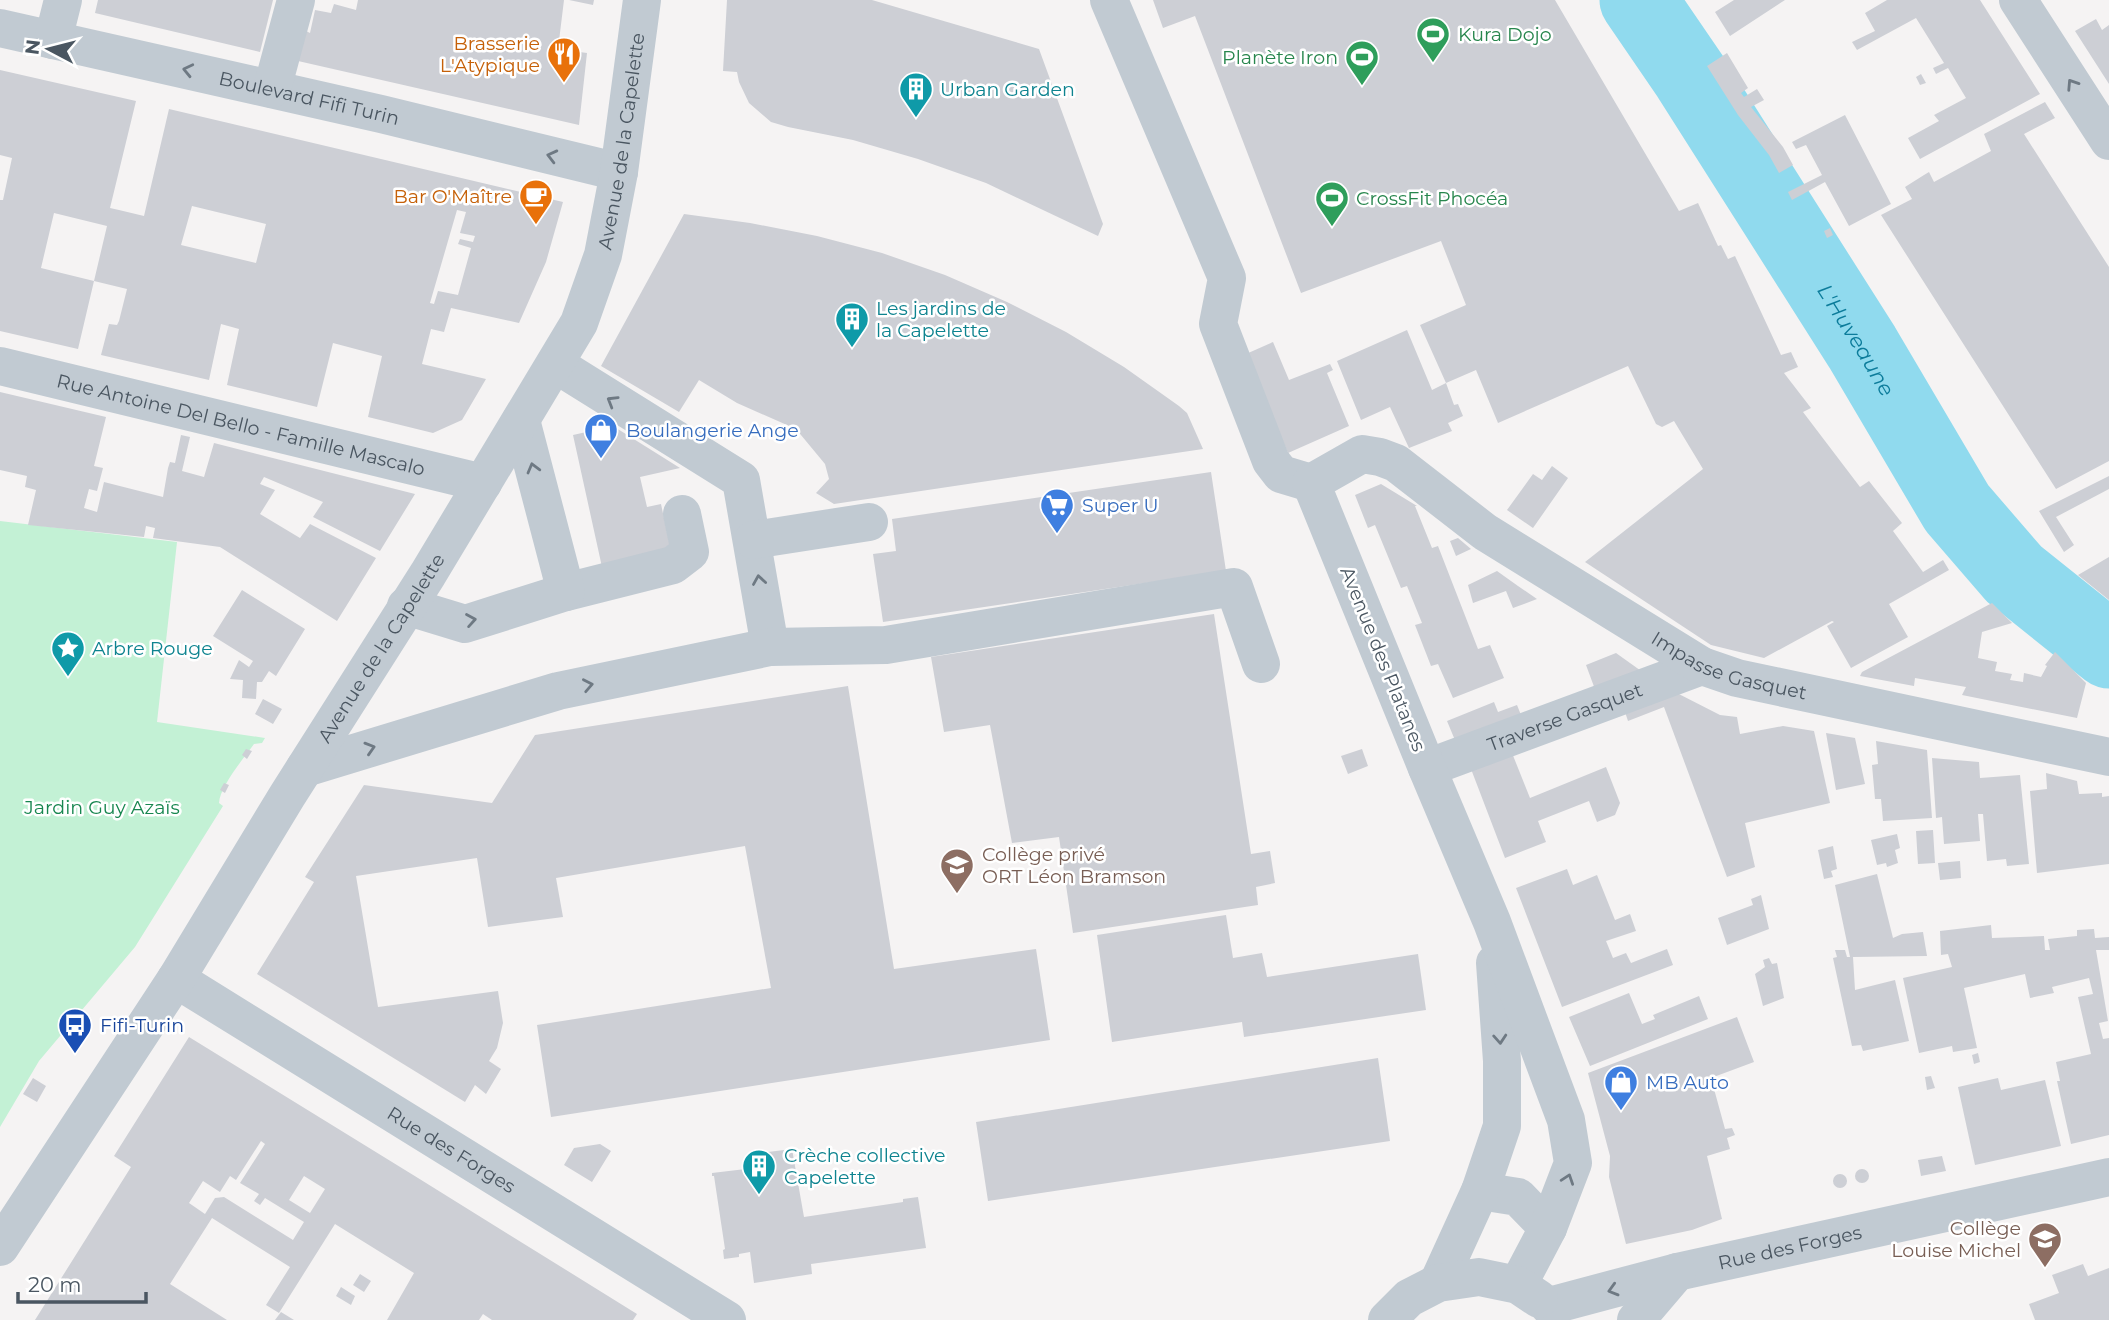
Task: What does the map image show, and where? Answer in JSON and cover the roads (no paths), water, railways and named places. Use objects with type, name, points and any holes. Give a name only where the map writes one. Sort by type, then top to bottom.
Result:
[{"type":"street","points":[[53,40],[63,0]]},
{"type":"street","points":[[272,89],[296,0]]},
{"type":"street","name":"Avenue de la Capelette","points":[[0,1247],[176,979],[579,323],[603,255],[619,172],[642,0]]},
{"type":"street","points":[[1109,0],[1227,278],[1218,324],[1271,461],[1281,474],[1311,483]]},
{"type":"street","points":[[2018,0],[2109,141]]},
{"type":"street","name":"Boulevard Fifi Turin","points":[[0,28],[272,89],[619,172]]},
{"type":"street","points":[[555,364],[741,481],[770,647]]},
{"type":"street","name":"Rue Antoine Del Bello - Famille Mascalo","points":[[0,366],[482,483]]},
{"type":"street","points":[[521,420],[566,592]]},
{"type":"street","name":"Impasse Gasquet","points":[[1311,483],[1362,454],[1380,457],[1396,463],[1485,532],[1702,666],[1737,678],[2109,757]]},
{"type":"street","name":"Avenue des Platanes","points":[[1311,483],[1492,922],[1566,1120],[1573,1163],[1548,1228],[1518,1285]]},
{"type":"street","points":[[406,606],[465,624],[566,592],[673,565],[690,552],[682,513]]},
{"type":"street","points":[[753,540],[869,522]]},
{"type":"street","points":[[304,768],[558,691],[770,647],[887,645],[1234,587],[1261,664]]},
{"type":"street","name":"Traverse Gasquet","points":[[1427,768],[1702,666]]},
{"type":"street","name":"Avenue des Platanes","points":[[1438,1283],[1480,1191],[1502,1126],[1502,1061],[1492,922]]},
{"type":"street","name":"Rue des Forges","points":[[176,979],[708,1315]]},
{"type":"street","name":"Rue des Forges","points":[[1555,1313],[1676,1272],[2109,1177]]},
{"type":"street","points":[[1480,1191],[1518,1197],[1548,1228]]},
{"type":"street","points":[[1636,1320],[1676,1272]]},
{"type":"street","points":[[1387,1320],[1409,1298],[1438,1283],[1479,1277],[1518,1285],[1555,1313]]},
{"type":"waterway","name":"L'Huveaune","points":[[1638,0],[1690,76],[1862,347],[1957,508],[2014,574],[2109,650]]},
{"type":"place","name":"Kura Dojo","points":[[1433,64]]},
{"type":"place","name":"Brasserie L'Atypique","points":[[564,84]]},
{"type":"place","name":"Planète Iron","points":[[1362,87]]},
{"type":"place","name":"Urban Garden","points":[[916,119]]},
{"type":"place","name":"Bar O'Maître","points":[[536,226]]},
{"type":"place","name":"CrossFit Phocéa","points":[[1332,228]]},
{"type":"place","name":"Les jardins de la Capelette","points":[[852,349]]},
{"type":"place","name":"Boulangerie Ange","points":[[601,460]]},
{"type":"place","name":"Super U","points":[[1057,535]]},
{"type":"place","name":"Arbre Rouge","points":[[68,678]]},
{"type":"place","name":"Collège privé ORT Léon Bramson","points":[[957,895]]},
{"type":"place","name":"Fifi-Turin","points":[[75,1055]]},
{"type":"place","name":"MB Auto","points":[[1621,1112]]},
{"type":"place","name":"Crèche collective Capelette","points":[[759,1196]]},
{"type":"place","name":"Collège Louise Michel","points":[[2045,1269]]},
{"type":"park label","name":"Jardin Guy Azaïs","points":[[102,807]]}]
